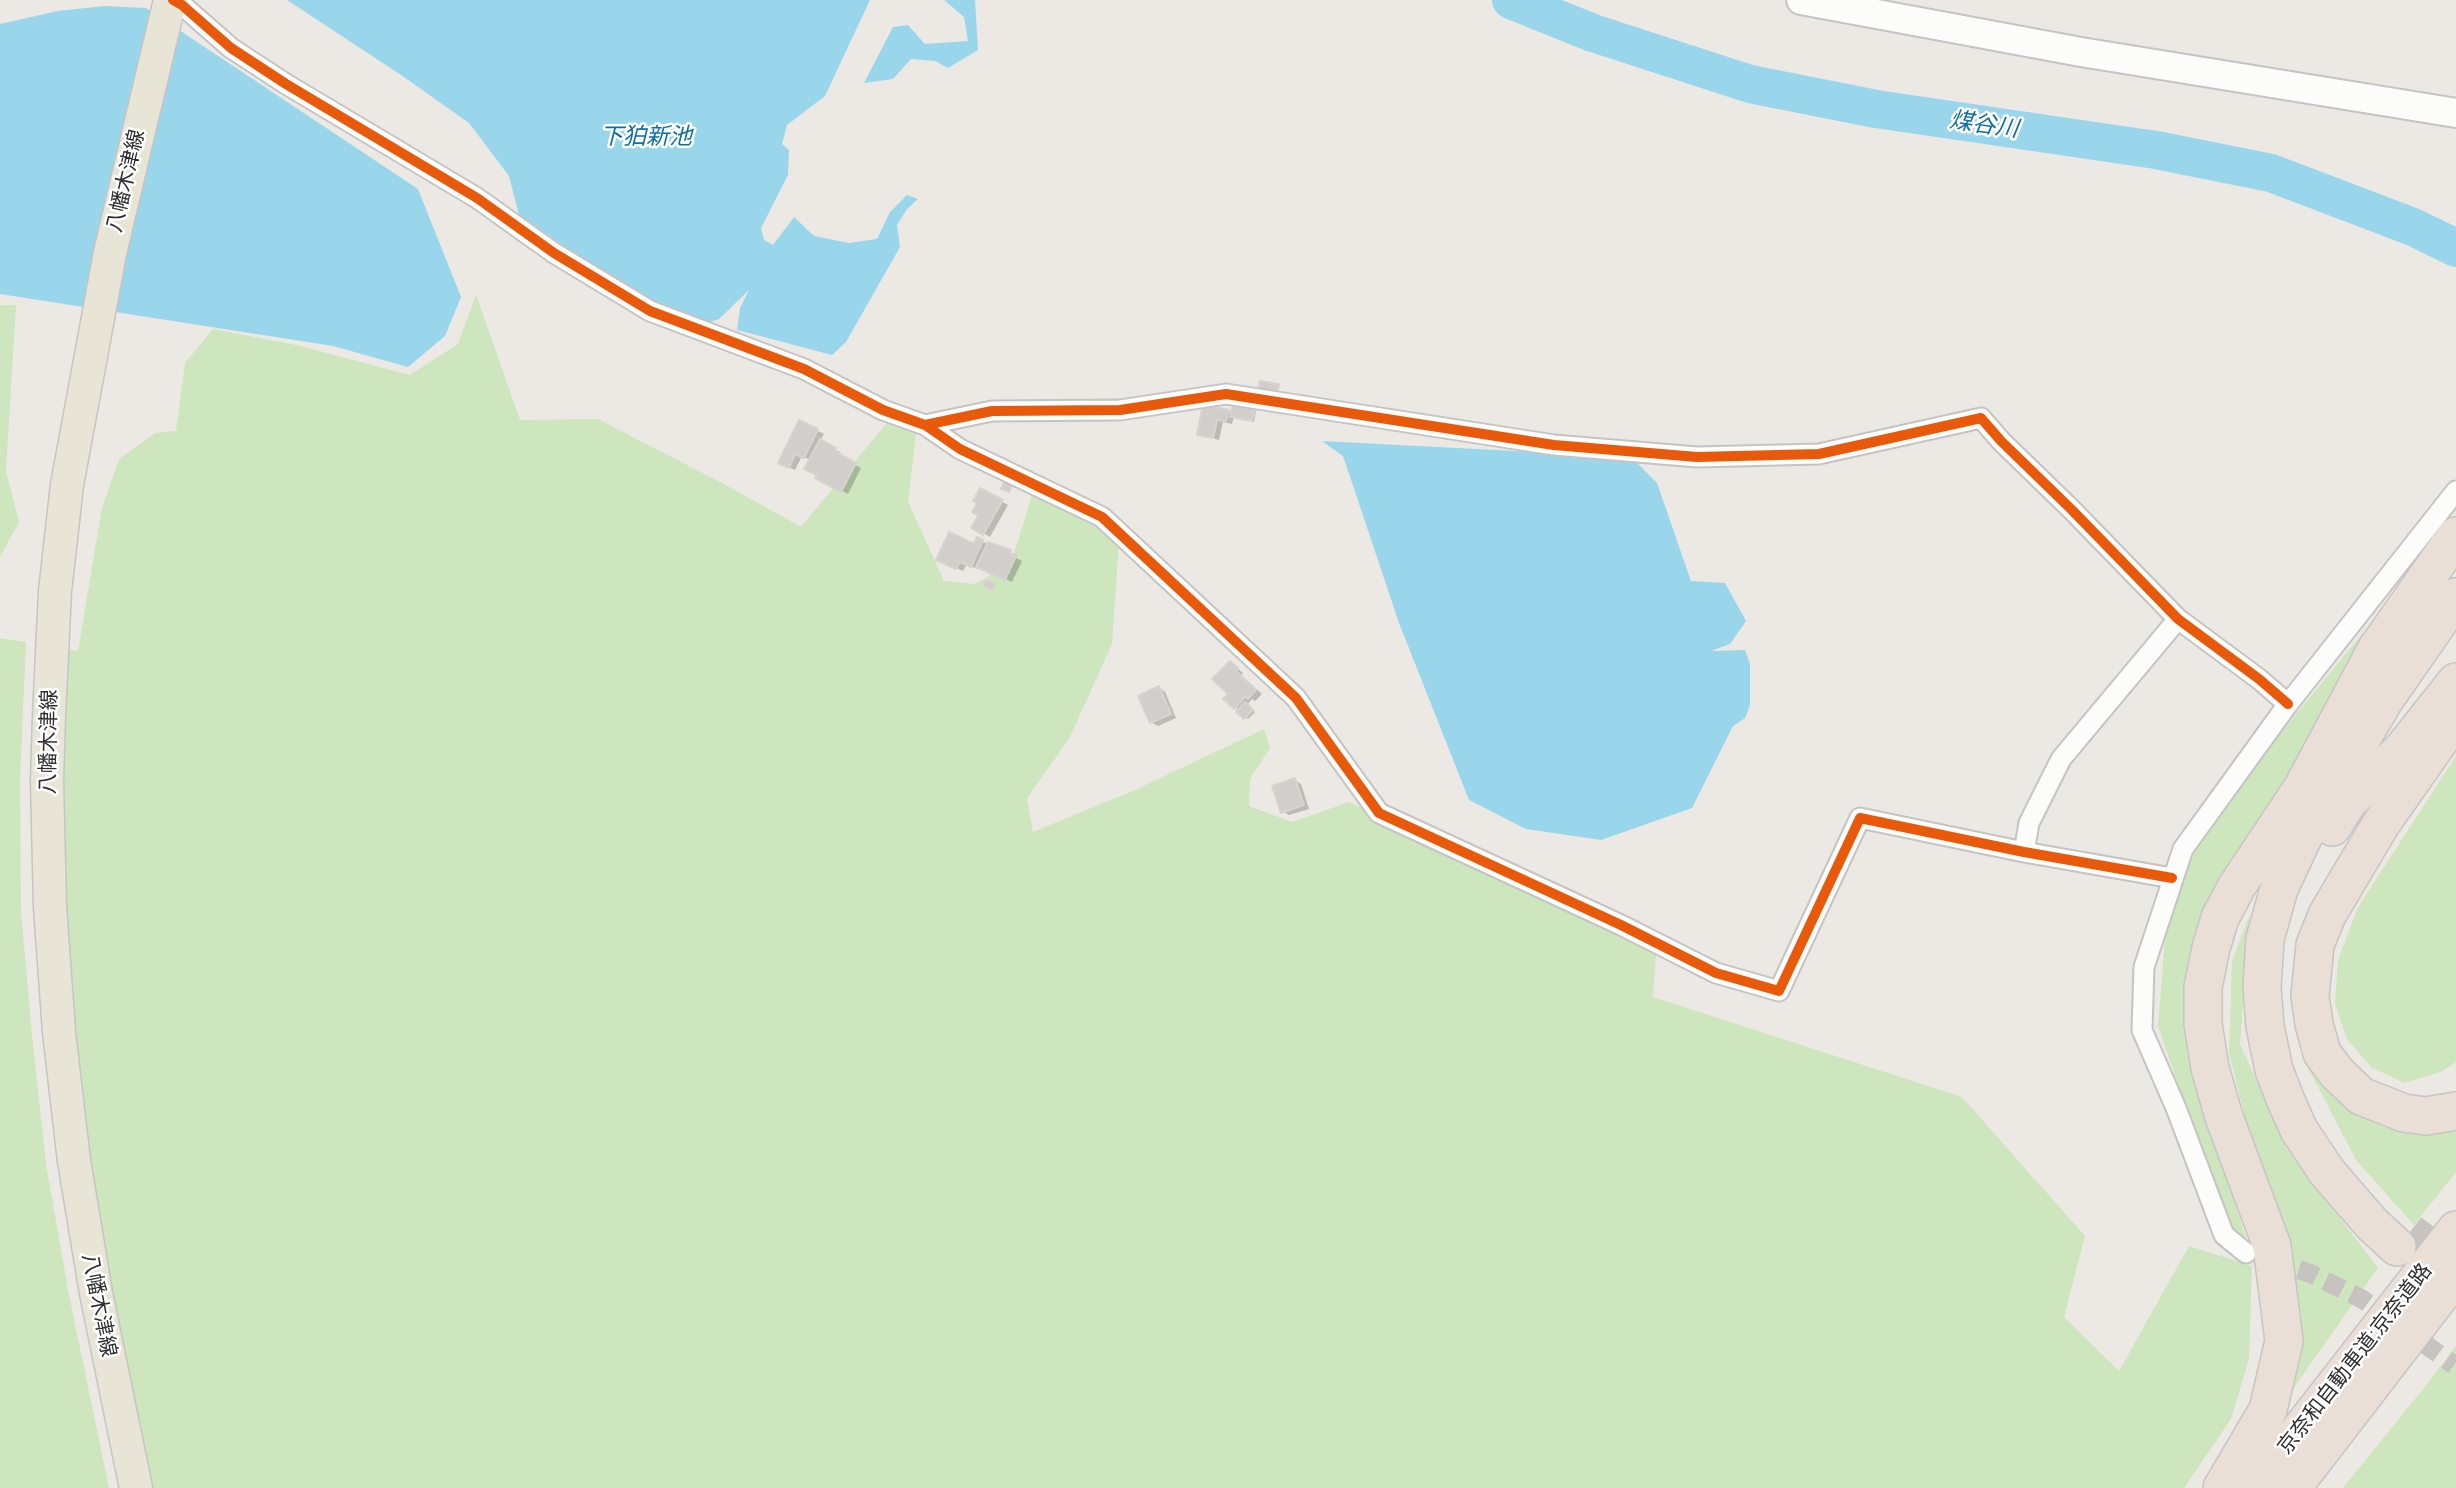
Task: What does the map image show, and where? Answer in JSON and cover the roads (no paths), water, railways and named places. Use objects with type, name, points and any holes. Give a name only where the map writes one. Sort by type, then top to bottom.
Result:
[{"type":"highway","points":[[2328,792],[2376,649],[2456,536]]},
{"type":"highway","points":[[2404,1240],[2372,1224],[2341,1190],[2304,1139],[2274,1070],[2265,1026],[2262,987],[2265,939],[2279,889],[2305,833],[2456,568]]},
{"type":"highway","points":[[2328,792],[2385,699],[2456,597]]},
{"type":"highway","points":[[2222,1488],[2268,1410],[2284,1341],[2272,1246],[2224,1118],[2210,1068],[2203,1024],[2203,987],[2211,948],[2220,918],[2237,886],[2328,792],[2397,709],[2456,627]]},
{"type":"highway","points":[[2328,792],[2413,718],[2456,655]]},
{"type":"highway","points":[[2328,792],[2402,750],[2456,682]]},
{"type":"highway","points":[[2456,718],[2381,824],[2326,915],[2315,946],[2310,996],[2322,1053],[2337,1073],[2361,1096],[2404,1113],[2426,1116],[2456,1111]]},
{"type":"highway","name":"京奈和自動車道;京奈道路","points":[[2255,1488],[2456,1230]]},
{"type":"highway","name":"京奈和自動車道;京奈道路","points":[[2292,1488],[2456,1275]]},
{"type":"highway","points":[[2311,1488],[2456,1318]]},
{"type":"main road","name":"八幡木津線","points":[[136,1488],[96,1293],[74,1161],[59,1032],[50,907],[47,781],[51,652],[67,485],[110,253],[171,0]]},
{"type":"street","points":[[171,0],[182,5],[231,48],[275,77],[477,198],[554,253],[650,311],[804,369],[883,410],[925,425],[960,449],[1102,517],[1296,698],[1378,813],[1621,925],[1716,973],[1779,991],[1860,818],[2024,852],[2172,878]]},
{"type":"street","points":[[1801,0],[2081,52],[2456,113]]},
{"type":"street","points":[[925,425],[992,411],[1120,410],[1226,394],[1553,445],[1697,457],[1819,454],[1980,418],[2178,619],[2288,704]]},
{"type":"street","points":[[2246,1253],[2224,1235],[2176,1108],[2142,1030],[2144,967],[2183,849],[2288,704],[2456,491]]},
{"type":"street","points":[[2024,852],[2029,823],[2061,759],[2178,619]]},
{"type":"water","name":"下狛新池","points":[[287,0],[870,0],[825,96],[787,125],[782,144],[789,150],[788,175],[761,228],[764,240],[773,245],[794,217],[814,236],[849,243],[877,239],[890,212],[907,195],[918,199],[907,209],[897,225],[900,247],[846,342],[832,355],[737,330],[740,308],[749,290],[719,319],[702,325],[647,303],[519,215],[509,176],[469,123]]},
{"type":"water","points":[[944,0],[975,0],[978,50],[948,68],[935,61],[911,59],[893,79],[864,83],[893,27],[908,25],[925,44],[968,41],[964,17]]},
{"type":"water","points":[[105,6],[146,8],[418,189],[461,297],[445,336],[408,367],[333,346],[0,294],[0,24],[58,11]]},
{"type":"water","points":[[1322,441],[1631,457],[1657,483],[1691,581],[1725,583],[1746,621],[1730,644],[1711,651],[1745,650],[1750,664],[1750,705],[1745,718],[1733,726],[1692,808],[1601,840],[1526,829],[1469,800],[1399,623],[1343,456]]},
{"type":"waterway","name":"煤谷川","points":[[1511,0],[1593,33],[1750,84],[1876,109],[2156,150],[2271,173],[2413,227],[2456,248]]},
{"type":"tunnel","points":[[2410,1232],[2456,1267]]},
{"type":"tunnel","points":[[2271,1261],[2309,1273],[2362,1299],[2454,1365]]}]
